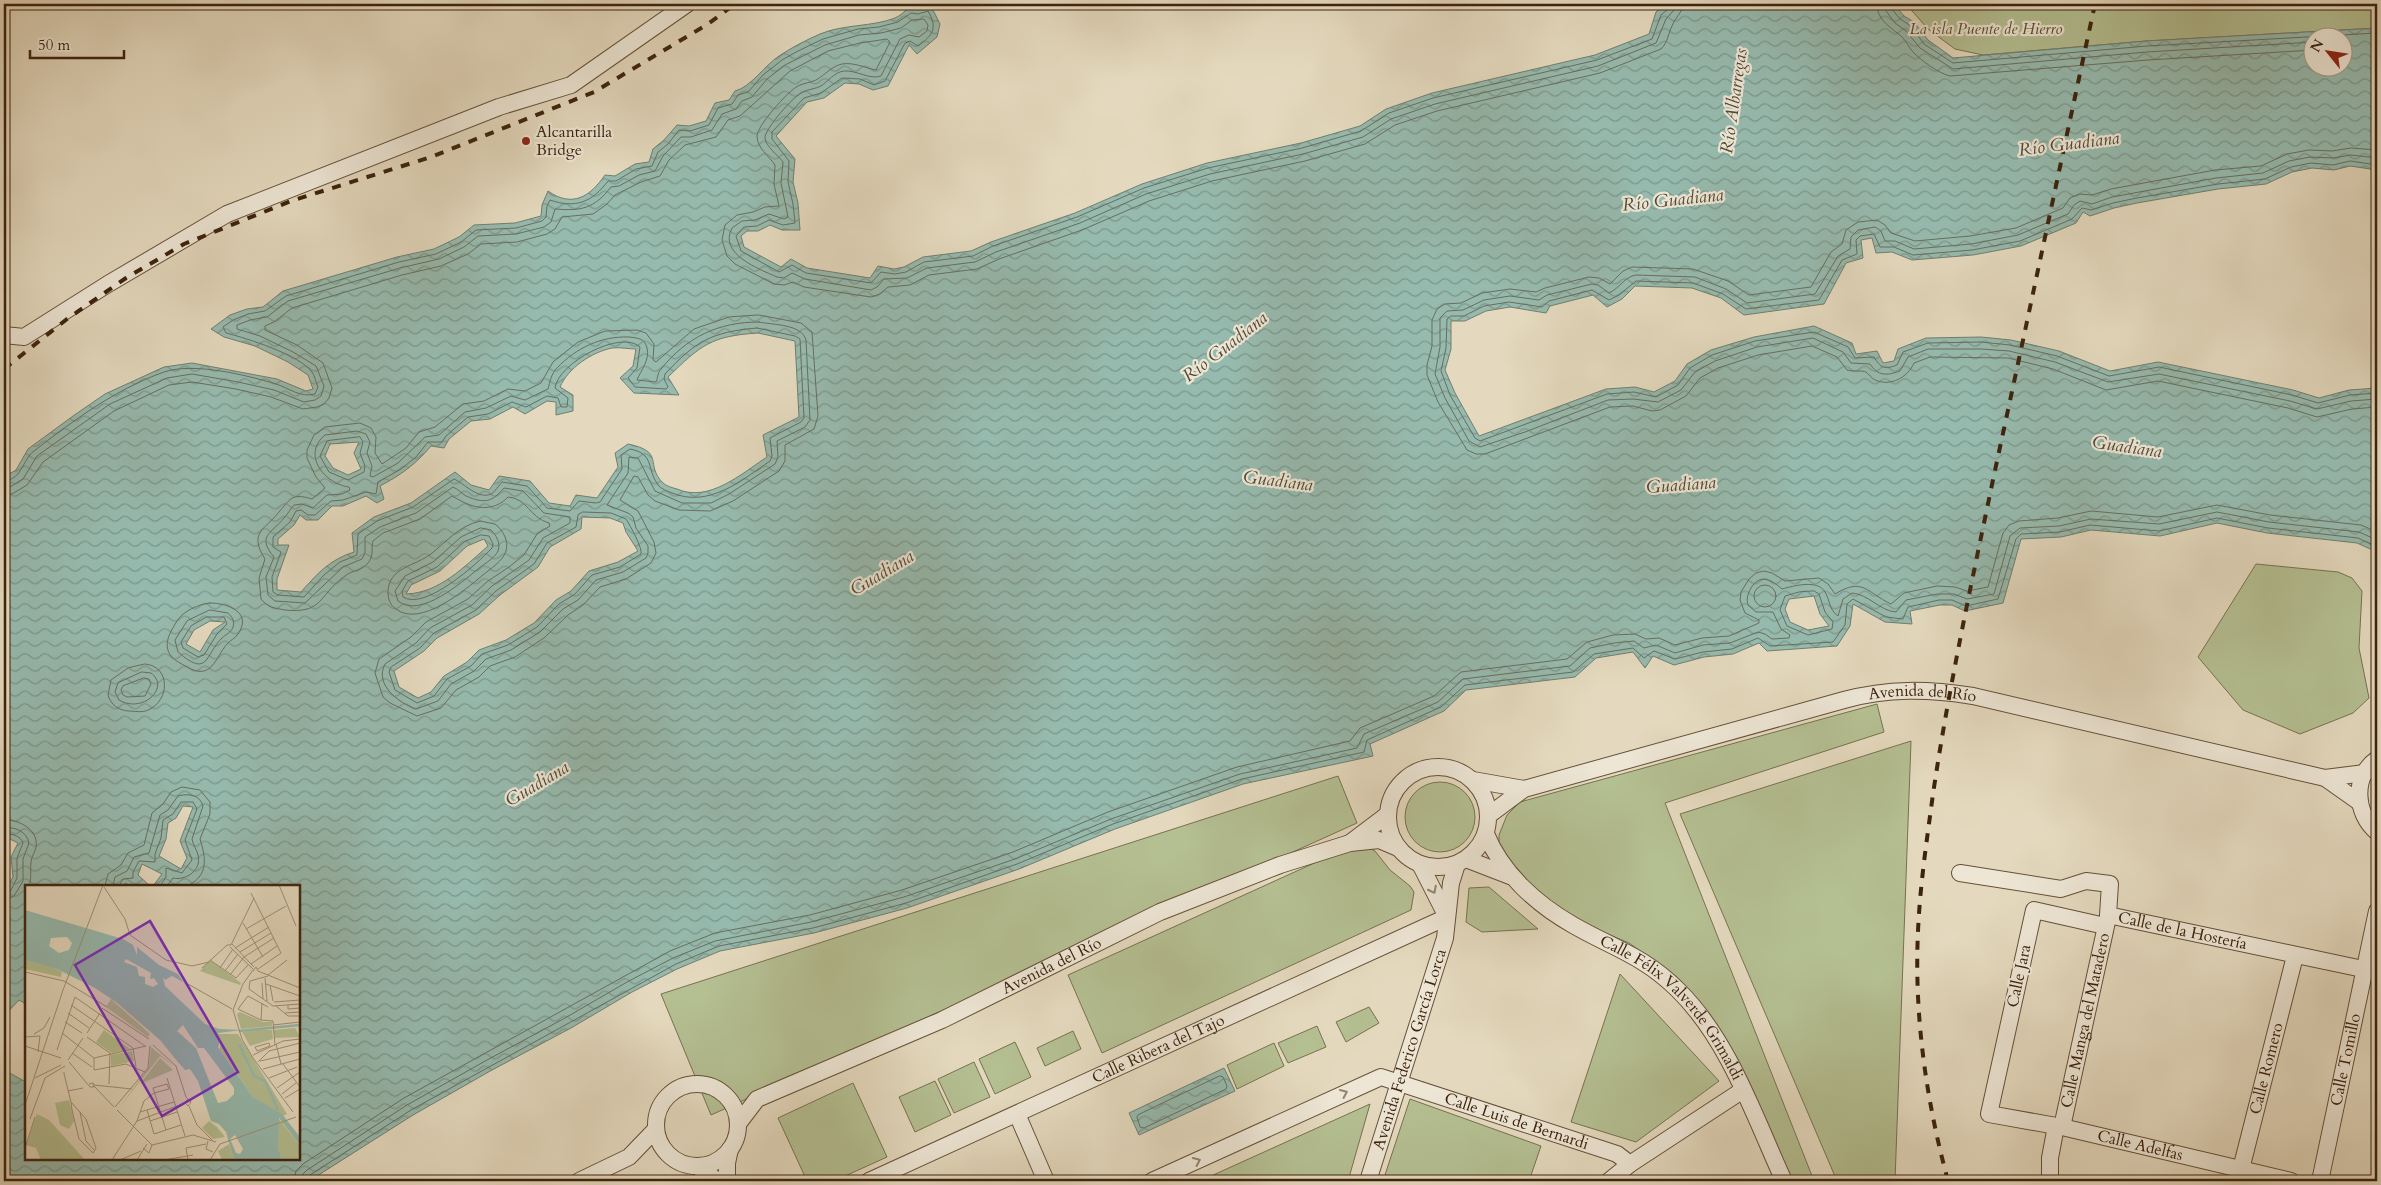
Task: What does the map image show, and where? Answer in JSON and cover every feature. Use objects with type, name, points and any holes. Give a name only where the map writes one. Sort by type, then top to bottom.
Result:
[{"type":"street","points":[[4,335],[24,337],[108,284],[227,214],[499,107],[571,85],[688,4]]},
{"type":"street","name":"Avenida del Río","points":[[1488,815],[1524,789],[1885,690],[1937,691],[1973,696],[2325,778],[2365,773]]},
{"type":"street","points":[[2377,759],[2365,773],[2360,787],[2359,802],[2363,815],[2377,832]]},
{"type":"street","points":[[1443,766],[1459,770],[1473,780],[1487,802],[1488,815],[1486,834],[1478,848],[1461,861],[1432,867],[1420,864],[1398,848],[1392,838],[1387,815],[1391,798],[1399,784],[1412,773],[1427,767],[1443,766]]},
{"type":"street","name":"Avenida del Río","points":[[2325,778],[2359,802]]},
{"type":"street","name":"Avenida del Río","points":[[1473,780],[1524,789]]},
{"type":"street","name":"Avenida del Río","points":[[1350,843],[1387,815]]},
{"type":"street","name":"Calle Félix Valverde Grimaldi","points":[[1486,834],[1493,853],[1510,876],[1556,914],[1636,956],[1678,990],[1712,1031],[1743,1090],[1784,1181]]},
{"type":"street","name":"Avenida del Río","points":[[738,1124],[757,1099],[942,1020],[1160,912],[1280,865],[1350,843],[1379,840],[1398,848]]},
{"type":"street","name":"Calle Félix Valverde Grimaldi","points":[[1461,861],[1510,876]]},
{"type":"street","name":"Avenida Federico García Lorca","points":[[1368,1181],[1445,938],[1451,883],[1461,861]]},
{"type":"street","points":[[1420,864],[1447,917]]},
{"type":"street","name":"Calle de la Hostería","points":[[1960,874],[2060,889],[2086,881],[2110,884],[2107,920],[2371,970]]},
{"type":"street","name":"Calle Jara","points":[[1989,1114],[2034,910],[2107,920]]},
{"type":"street","name":"Calle Tomillo","points":[[2320,1181],[2371,970],[2377,910]]},
{"type":"street","name":"Calle Ribera del Tajo","points":[[869,1181],[1447,917]]},
{"type":"street","name":"Calle Manga del Matadero","points":[[2050,1181],[2050,1158],[2107,920]]},
{"type":"street","name":"Calle Romero","points":[[2239,1176],[2295,956]]},
{"type":"street","name":"Calle Luis de Bernardi","points":[[1152,1181],[1381,1076],[1617,1154],[1630,1164]]},
{"type":"street","points":[[723,1094],[735,1111],[738,1124],[736,1137],[730,1148],[721,1158],[710,1164],[697,1166],[684,1164],[668,1154],[657,1136],[656,1129],[659,1109],[667,1097],[679,1088],[692,1084],[706,1085],[723,1094],[757,1099]]},
{"type":"street","points":[[1609,1181],[1630,1164],[1743,1090]]},
{"type":"street","points":[[1017,1114],[1046,1181]]},
{"type":"street","name":"Calle Adelfas","points":[[1989,1114],[2059,1126],[2239,1176],[2291,1181]]},
{"type":"street","points":[[579,1181],[629,1157],[656,1129]]},
{"type":"street","points":[[727,1181],[727,1163],[730,1148]]},
{"type":"street","points":[[629,1157],[668,1154]]},
{"type":"street","points":[[697,1166],[718,1181]]},
{"type":"green space","name":"La isla Puente de Hierro","points":[[1906,4],[2377,4],[2377,28],[2304,28],[2304,32],[2146,41],[1983,55],[1955,49],[1928,29]]},
{"type":"green space","points":[[2256,564],[2338,572],[2352,578],[2362,591],[2359,648],[2369,698],[2353,713],[2300,734],[2243,710],[2198,657]]},
{"type":"green space","points":[[1877,704],[1884,732],[1665,803],[1814,1181],[1781,1181],[1710,1014],[1670,972],[1629,943],[1568,917],[1508,867],[1499,851],[1499,835],[1507,815],[1520,802]]},
{"type":"green space","points":[[1911,741],[1895,1181],[1837,1181],[1680,814]]},
{"type":"green space","points":[[1338,776],[1357,823],[711,1115],[661,994]]},
{"type":"green space","points":[[1440,782],[1453,785],[1465,792],[1472,804],[1475,817],[1472,830],[1465,842],[1453,849],[1440,852],[1427,849],[1415,842],[1408,830],[1405,817],[1408,804],[1415,792],[1427,785]]},
{"type":"green space","points":[[1368,847],[1375,851],[1390,870],[1410,886],[1414,892],[1411,910],[1102,1053],[1068,975],[1343,850]]},
{"type":"green space","points":[[1489,887],[1538,929],[1482,932],[1466,922],[1469,888]]},
{"type":"green space","points":[[1620,974],[1719,1081],[1636,1142],[1571,1122]]},
{"type":"green space","points":[[1369,1007],[1379,1023],[1346,1042],[1336,1022]]},
{"type":"green space","points":[[1317,1026],[1326,1047],[1288,1063],[1278,1043]]},
{"type":"green space","points":[[1073,1031],[1081,1049],[1045,1066],[1037,1048]]},
{"type":"green space","points":[[1015,1042],[1031,1077],[995,1094],[979,1059]]},
{"type":"green space","points":[[1274,1043],[1284,1066],[1237,1089],[1227,1065]]},
{"type":"green space","points":[[974,1062],[990,1097],[954,1113],[938,1079]]},
{"type":"green space","points":[[935,1081],[951,1115],[915,1132],[899,1097]]},
{"type":"green space","points":[[853,1083],[887,1157],[834,1181],[807,1181],[778,1118]]},
{"type":"green space","points":[[1410,1099],[1541,1146],[1529,1181],[1383,1181]]},
{"type":"green space","points":[[1370,1104],[1348,1181],[1200,1181]]},
{"type":"water","points":[[930,4],[940,24],[937,37],[917,54],[909,45],[888,86],[873,90],[859,84],[845,83],[824,98],[807,102],[776,136],[795,159],[793,182],[798,203],[800,230],[782,230],[770,225],[758,231],[747,231],[741,236],[744,247],[781,267],[791,259],[807,268],[870,278],[878,266],[894,269],[904,267],[923,257],[971,251],[991,242],[1075,213],[1142,184],[1207,163],[1301,143],[1360,126],[1386,109],[1432,93],[1595,55],[1649,34],[1656,12],[1666,4],[1894,4],[1904,16],[1914,22],[1928,40],[1953,58],[2146,41],[2304,32],[2304,78],[2354,78],[2354,29],[2377,28],[2377,170],[2350,166],[2334,170],[2312,168],[2292,172],[2266,184],[2218,189],[2137,203],[2090,216],[2083,212],[2076,223],[2021,246],[1973,255],[1912,260],[1892,252],[1876,253],[1872,238],[1861,240],[1863,258],[1846,263],[1824,304],[1744,315],[1721,298],[1692,288],[1635,286],[1622,299],[1607,307],[1593,295],[1550,306],[1546,313],[1510,307],[1486,311],[1465,321],[1451,321],[1451,349],[1445,370],[1455,393],[1479,436],[1606,389],[1635,387],[1654,392],[1675,381],[1687,364],[1711,350],[1754,337],[1814,326],[1852,343],[1856,354],[1877,351],[1883,363],[1894,361],[1898,349],[1926,338],[1981,337],[2011,340],[2059,351],[2110,371],[2158,362],[2293,390],[2319,398],[2349,390],[2377,388],[2377,552],[2357,543],[2267,533],[2217,523],[2160,536],[2091,530],[2061,537],[2021,539],[2003,603],[1965,611],[1952,605],[1940,605],[1910,611],[1912,624],[1885,622],[1853,604],[1850,626],[1837,646],[1767,651],[1759,643],[1733,654],[1704,657],[1674,665],[1653,656],[1645,668],[1633,652],[1596,658],[1575,677],[1466,690],[1444,711],[1370,744],[1373,756],[1243,784],[1115,829],[1019,869],[907,908],[814,933],[720,951],[677,969],[632,992],[571,1028],[492,1070],[413,1115],[309,1181],[4,1181],[4,1070],[25,1081],[25,1160],[300,1160],[300,885],[154,885],[162,874],[142,864],[138,875],[149,885],[129,885],[126,883],[123,885],[25,885],[25,1003],[19,1000],[4,1016],[4,892],[13,877],[11,857],[18,843],[8,838],[4,843],[4,477],[16,470],[28,449],[105,394],[164,367],[192,363],[277,379],[306,391],[313,389],[308,375],[288,362],[255,346],[224,337],[211,329],[230,315],[247,309],[263,307],[283,291],[397,257],[434,249],[459,237],[474,225],[515,223],[541,216],[542,205],[548,191],[565,199],[580,198],[593,189],[605,175],[615,176],[635,164],[649,162],[653,149],[677,125],[689,126],[706,121],[715,103],[729,100],[735,91],[752,81],[773,60],[794,47],[829,31],[877,23],[897,17],[910,7],[917,9]],"holes":[[[758,333],[795,341],[799,417],[763,435],[767,457],[724,485],[713,490],[701,492],[689,492],[668,486],[658,476],[651,455],[640,447],[628,444],[615,453],[618,467],[597,498],[576,495],[570,506],[549,503],[530,481],[499,476],[489,490],[471,485],[455,472],[411,503],[374,517],[352,533],[354,552],[331,563],[301,592],[277,590],[277,579],[289,545],[278,545],[278,539],[294,525],[300,515],[306,520],[318,520],[332,506],[343,506],[366,496],[377,503],[384,499],[380,486],[408,469],[431,446],[444,448],[449,439],[471,421],[490,419],[513,407],[525,414],[547,401],[556,402],[556,415],[573,411],[573,395],[560,387],[569,373],[589,357],[612,348],[636,349],[633,366],[620,378],[634,393],[679,395],[668,377],[689,357],[708,344],[718,340],[742,334]],[[359,442],[354,453],[361,469],[348,475],[333,468],[325,456],[330,444]],[[582,517],[610,518],[623,523],[626,532],[638,551],[618,562],[589,571],[571,591],[556,600],[534,623],[506,640],[479,650],[467,662],[444,676],[431,692],[418,698],[399,687],[394,671],[424,651],[437,638],[479,614],[500,595],[538,567],[550,547],[581,529]],[[484,539],[488,546],[450,578],[429,589],[418,593],[406,594],[411,585],[440,571],[467,546]],[[1814,596],[1820,614],[1829,626],[1808,630],[1790,622],[1785,609],[1789,599]],[[210,621],[225,622],[213,630],[200,652],[186,644],[194,630]],[[183,806],[193,807],[180,841],[187,858],[181,869],[159,856],[166,839],[168,823],[176,818]]]},
{"type":"water","points":[[1224,1068],[1235,1091],[1139,1135],[1129,1113]]},
{"type":"railway","points":[[4,369],[67,319],[126,278],[184,244],[291,201],[431,157],[594,92],[708,24],[735,4]]},
{"type":"railway","points":[[1948,1181],[1933,1120],[1920,1026],[1917,963],[1920,897],[1924,862],[1939,754],[1961,634],[2095,4]]},
{"type":"place","name":"Alcantarilla Bridge","points":[[526,141]]},
{"type":"water label","name":"Río Albarregas","points":[[1734,101]]},
{"type":"water label","name":"Río Guadiana","points":[[2069,144]]},
{"type":"water label","name":"Río Guadiana","points":[[1673,200]]},
{"type":"water label","name":"Río Guadiana","points":[[1225,347]]},
{"type":"water label","name":"Guadiana","points":[[2127,447]]},
{"type":"water label","name":"Guadiana","points":[[1278,481]]},
{"type":"water label","name":"Guadiana","points":[[1681,485]]},
{"type":"water label","name":"Guadiana","points":[[882,573]]},
{"type":"water label","name":"Guadiana","points":[[537,784]]}]
